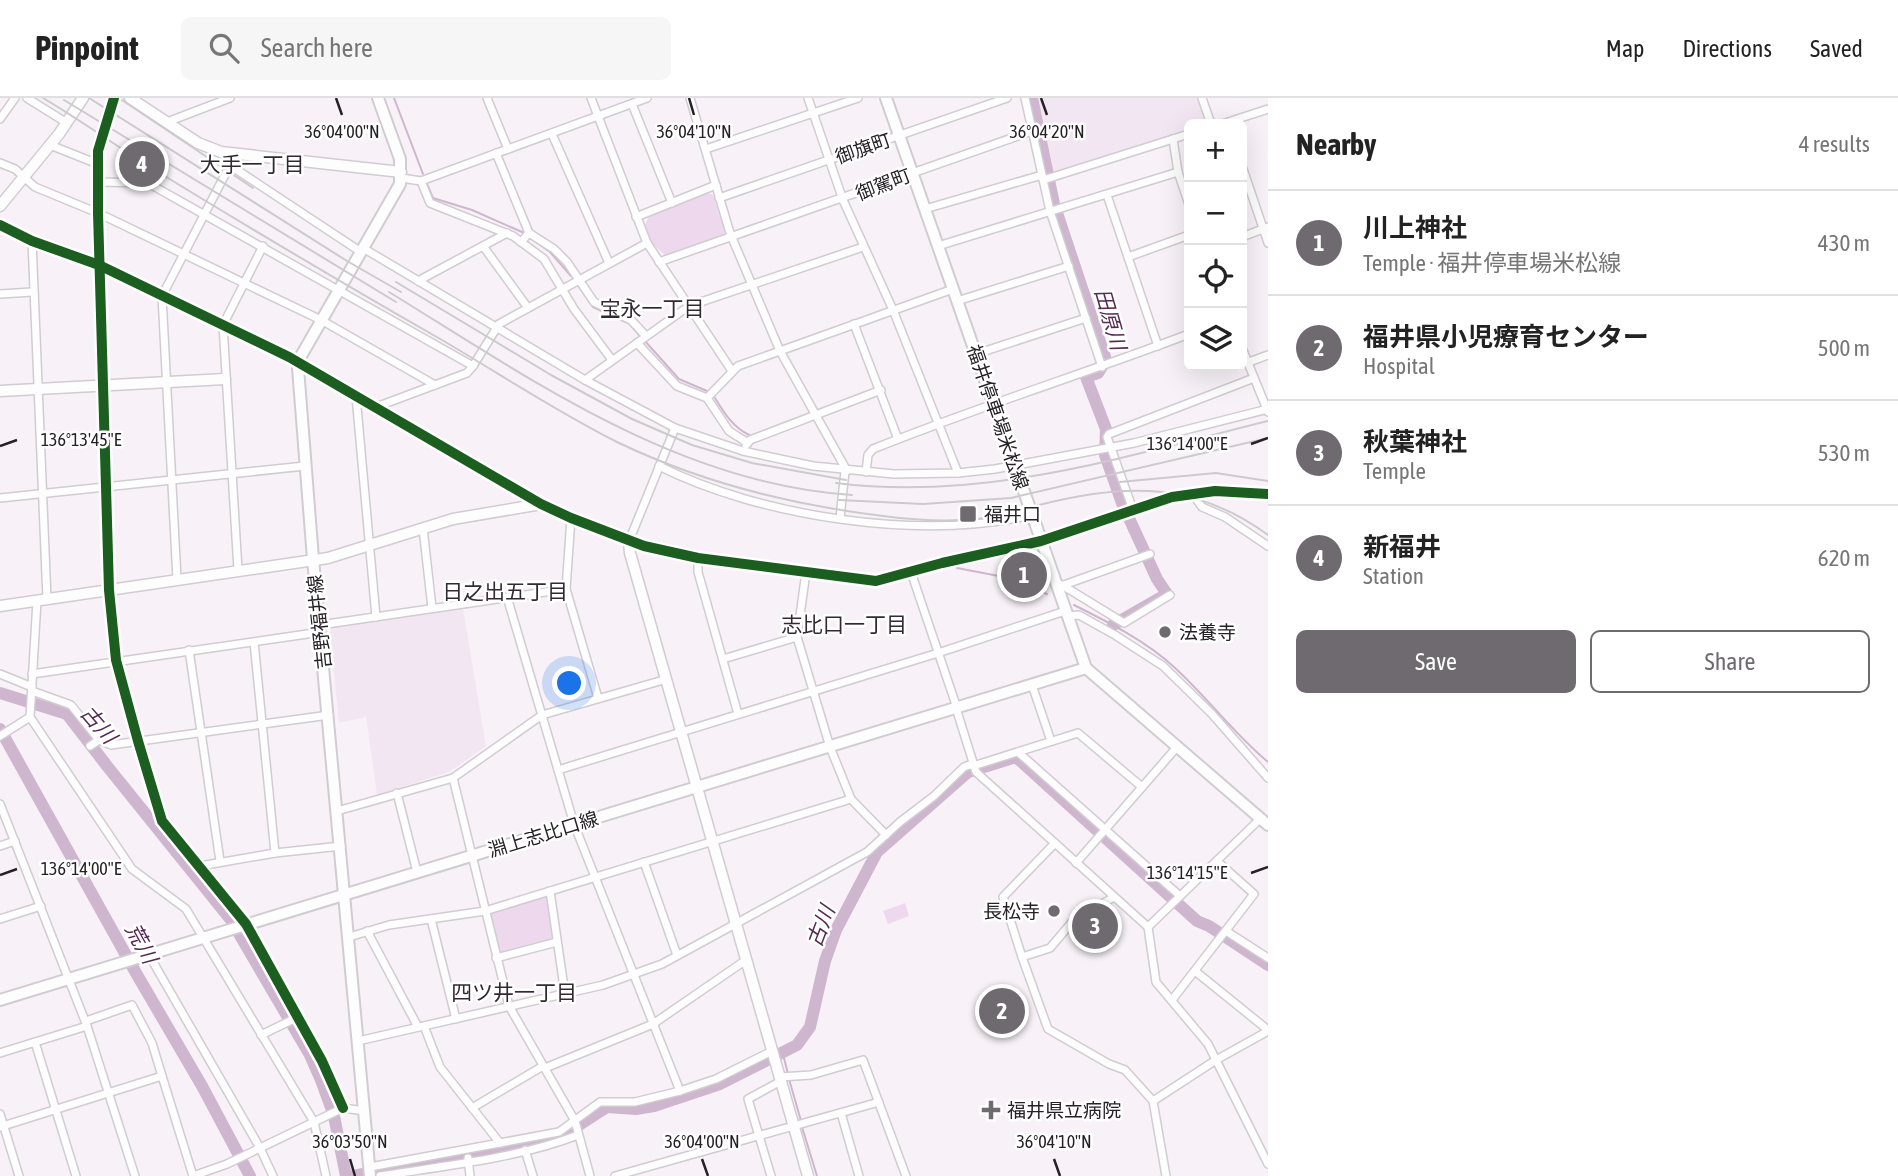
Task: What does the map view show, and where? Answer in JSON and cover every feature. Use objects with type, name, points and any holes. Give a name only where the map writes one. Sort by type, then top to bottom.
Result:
[{"type":"main road","points":[[299,362],[394,196],[401,175],[400,159],[378,98]]},
{"type":"main road","name":"福井停車場米松線","points":[[886,98],[1041,541],[1060,586],[1066,614],[1086,668],[1264,822]]},
{"type":"main road","name":"吉野福井線","points":[[299,362],[313,559],[370,1171]]},
{"type":"main road","name":"淵上志比口線","points":[[0,1000],[1086,668]]},
{"type":"street","points":[[0,118],[15,98]]},
{"type":"street","points":[[27,98],[67,123]]},
{"type":"street","points":[[0,206],[67,123],[83,98]]},
{"type":"street","points":[[114,98],[100,143],[98,213],[109,590],[116,660],[162,821],[200,866],[240,926],[293,1020],[322,1061],[337,1111]]},
{"type":"street","points":[[130,98],[198,144],[229,152],[401,175],[421,181],[646,98]]},
{"type":"street","points":[[167,122],[230,98]]},
{"type":"street","points":[[487,98],[508,149]]},
{"type":"street","points":[[591,98],[647,243],[732,371]]},
{"type":"street","points":[[808,98],[843,200],[892,310],[958,473]]},
{"type":"street","points":[[706,149],[858,98]]},
{"type":"street","name":"御旗町","points":[[719,198],[1007,98]]},
{"type":"street","points":[[1025,98],[1051,211],[1102,367]]},
{"type":"street","points":[[1202,98],[1210,119]]},
{"type":"street","points":[[1238,119],[1268,107],[1265,98]]},
{"type":"street","points":[[692,99],[730,233],[734,237],[780,351],[846,471],[840,518]]},
{"type":"street","points":[[632,104],[671,203]]},
{"type":"street","name":"御駕町","points":[[659,262],[843,200],[1032,131]]},
{"type":"street","points":[[552,134],[610,263]]},
{"type":"street","points":[[925,209],[1043,178],[1184,136]]},
{"type":"street","points":[[1173,139],[1184,190]]},
{"type":"street","points":[[50,145],[98,164]]},
{"type":"street","points":[[177,579],[162,296],[230,165],[229,152]]},
{"type":"street","points":[[496,153],[529,233],[554,249],[594,302],[631,320],[646,336]]},
{"type":"street","points":[[0,163],[15,169],[35,187],[98,213],[321,320],[435,385]]},
{"type":"street","points":[[230,165],[362,250],[585,380],[675,428],[743,452],[846,471],[958,473],[1015,466],[1110,448],[1268,410],[1247,358]]},
{"type":"street","points":[[938,246],[1178,172]]},
{"type":"street","points":[[1247,180],[1266,228],[1268,243]]},
{"type":"street","points":[[421,181],[430,203],[506,233],[544,259],[574,309],[612,360]]},
{"type":"street","points":[[99,182],[148,183],[473,366]]},
{"type":"street","points":[[636,217],[716,185]]},
{"type":"street","points":[[1107,195],[1158,346]]},
{"type":"street","points":[[0,225],[32,241],[99,265],[299,362],[541,504],[629,541],[698,558],[876,581],[1041,541],[1192,493],[1233,491],[1268,494]]},
{"type":"street","points":[[1247,235],[1266,228]]},
{"type":"street","points":[[418,281],[506,233]]},
{"type":"street","points":[[521,242],[529,233]]},
{"type":"street","points":[[1128,257],[1184,237]]},
{"type":"street","points":[[32,241],[32,292],[43,494],[42,600],[32,674],[30,713],[132,869],[186,909],[314,1122],[326,1176]]},
{"type":"street","points":[[376,407],[469,373],[496,327],[647,243]]},
{"type":"street","points":[[238,570],[223,325],[263,246]]},
{"type":"street","points":[[484,246],[528,308]]},
{"type":"street","points":[[585,380],[689,306],[863,247]]},
{"type":"street","points":[[957,301],[1069,266]]},
{"type":"street","points":[[707,398],[738,366],[953,289]]},
{"type":"street","points":[[0,294],[32,292]]},
{"type":"street","points":[[976,354],[1086,318]]},
{"type":"street","points":[[854,324],[898,439]]},
{"type":"street","points":[[866,472],[868,455],[873,449],[939,422],[1102,367],[1184,336]]},
{"type":"street","points":[[637,343],[677,386],[707,398],[729,431],[748,443]]},
{"type":"street","points":[[1249,362],[1268,355]]},
{"type":"street","points":[[1133,510],[1110,448],[1107,437],[1111,432],[1254,378]]},
{"type":"street","points":[[0,391],[225,379]]},
{"type":"street","points":[[743,452],[750,440],[881,390]]},
{"type":"street","points":[[356,396],[376,617]]},
{"type":"street","points":[[675,428],[629,541],[630,553],[808,1176]]},
{"type":"street","points":[[0,498],[305,466]]},
{"type":"street","points":[[659,466],[733,496],[780,508],[885,524],[980,524],[1032,515]]},
{"type":"street","points":[[1192,493],[1202,507],[1225,517],[1268,546]]},
{"type":"street","points":[[0,607],[328,558],[453,519],[541,504]]},
{"type":"street","points":[[571,518],[566,589],[598,698]]},
{"type":"street","points":[[423,528],[432,608]]},
{"type":"street","points":[[1060,586],[1150,554]]},
{"type":"street","points":[[698,558],[698,572],[738,714]]},
{"type":"street","points":[[806,572],[797,637],[830,747],[851,799],[886,835]]},
{"type":"street","points":[[911,572],[976,772],[1148,928],[1156,982],[1208,1044],[1268,1164]]},
{"type":"street","points":[[1060,586],[1122,623]]},
{"type":"street","points":[[32,674],[254,642],[376,617],[566,589]]},
{"type":"street","points":[[1116,634],[1122,623],[1170,595]]},
{"type":"street","points":[[507,597],[575,824],[680,1091]]},
{"type":"street","points":[[558,770],[1066,614],[1079,615],[1116,634],[1163,666],[1212,714],[1268,778]]},
{"type":"street","points":[[723,659],[797,637]]},
{"type":"street","points":[[254,642],[275,853]]},
{"type":"street","points":[[189,650],[220,860]]},
{"type":"street","points":[[0,674],[31,691],[71,705],[95,742],[111,745],[329,715]]},
{"type":"street","points":[[337,811],[453,778],[542,716],[667,679]]},
{"type":"street","points":[[1032,685],[1051,741]]},
{"type":"street","points":[[0,736],[18,725],[30,713]]},
{"type":"street","points":[[358,1041],[603,985],[634,975],[677,955],[867,852],[964,767],[1078,733],[1142,787]]},
{"type":"street","points":[[1076,863],[1177,747]]},
{"type":"street","points":[[1018,752],[1180,896]]},
{"type":"street","points":[[453,778],[509,1006],[575,1121],[590,1176]]},
{"type":"street","points":[[397,793],[416,872]]},
{"type":"street","points":[[349,937],[389,925],[485,911],[851,799]]},
{"type":"street","points":[[0,804],[87,1023],[135,1176]]},
{"type":"street","points":[[1148,928],[1217,861],[1264,822]]},
{"type":"street","points":[[0,846],[15,841]]},
{"type":"street","points":[[1055,843],[1003,897],[1022,957],[1048,1029],[1109,1064],[1125,1070],[1153,1101],[1166,1176]]},
{"type":"street","points":[[200,866],[220,860],[341,846]]},
{"type":"street","points":[[1172,1000],[1254,894],[1217,861]]},
{"type":"street","points":[[643,862],[677,955]]},
{"type":"street","points":[[550,891],[565,994]]},
{"type":"street","points":[[1022,957],[1051,948],[1073,921],[1114,897]]},
{"type":"street","points":[[0,919],[41,906]]},
{"type":"street","points":[[431,919],[456,1018]]},
{"type":"street","points":[[367,931],[421,1027],[440,1067],[500,1143]]},
{"type":"street","points":[[1226,931],[1268,958]]},
{"type":"street","points":[[496,958],[557,942]]},
{"type":"street","points":[[149,955],[260,1148],[273,1176]]},
{"type":"street","points":[[472,1108],[544,1067],[653,1024],[746,960]]},
{"type":"street","points":[[1153,1101],[1268,1030],[1195,971]]},
{"type":"street","points":[[0,1053],[132,1005],[152,1043],[193,1176],[226,1164],[337,1111],[365,1111]]},
{"type":"street","points":[[261,1035],[293,1020]]},
{"type":"street","points":[[35,1042],[76,1176]]},
{"type":"street","points":[[370,1171],[559,1132],[600,1102],[635,1102],[680,1091],[716,1079],[772,1052]]},
{"type":"street","points":[[771,1176],[748,1099],[780,1079],[811,1075],[863,1060],[906,1176]]},
{"type":"street","points":[[2,1127],[162,1076]]},
{"type":"street","points":[[615,1176],[879,1102]]},
{"type":"street","points":[[841,1113],[859,1176]]},
{"type":"street","points":[[0,1114],[19,1176]]},
{"type":"street","points":[[380,1176],[424,1172],[560,1142],[578,1135]]},
{"type":"street","points":[[465,1150],[470,1176]]},
{"type":"street","points":[[524,1150],[533,1176]]},
{"type":"street","points":[[647,1167],[650,1176]]},
{"type":"shaded area","points":[[1035,98],[1201,98],[1207,119],[1184,119],[1184,134],[1051,174]]},
{"type":"shaded area","points":[[708,193],[713,195],[725,232],[721,239],[666,256],[650,242],[645,225],[649,216]]},
{"type":"shaded area","points":[[463,609],[486,746],[449,772],[377,795],[366,717],[339,723],[330,631],[333,627]]},
{"type":"shaded area","points":[[550,891],[557,942],[496,958],[485,911]]},
{"type":"shaded area","points":[[905,903],[909,916],[888,924],[883,911]]},
{"type":"waterway","points":[[394,98],[423,174]]},
{"type":"waterway","name":"田原川","points":[[1032,98],[1054,204],[1106,360],[1098,373],[1086,377],[1106,429],[1105,455],[1122,503],[1157,579],[1167,594],[1113,625]]},
{"type":"waterway","points":[[427,184],[433,198],[472,210],[522,232]]},
{"type":"waterway","points":[[532,239],[550,252],[571,276]]},
{"type":"waterway","points":[[577,284],[593,307],[630,324],[640,336]]},
{"type":"waterway","points":[[644,340],[679,379],[707,391]]},
{"type":"waterway","points":[[715,398],[733,424],[749,435]]},
{"type":"waterway","points":[[957,568],[1004,577],[1047,594]]},
{"type":"waterway","points":[[1074,605],[1126,633],[1163,658],[1268,762]]},
{"type":"waterway","name":"古川","points":[[0,693],[67,714],[231,920],[310,1055],[334,1116],[346,1176]]},
{"type":"waterway","name":"荒川","points":[[0,729],[250,1176]]},
{"type":"waterway","name":"古川","points":[[353,1176],[562,1136],[607,1107],[636,1109],[654,1106],[720,1084],[797,1045],[810,1027],[825,961],[836,930],[877,852],[968,772],[1016,757],[1197,921],[1268,965]]},
{"type":"waterway","points":[[783,1054],[788,1074]]},
{"type":"waterway","points":[[789,1079],[801,1121]]},
{"type":"waterway","points":[[802,1127],[817,1176]]},
{"type":"railway","points":[[43,98],[145,164],[551,406],[617,442],[681,469],[747,490],[815,505],[883,516],[930,520],[986,518],[1074,497],[1103,493],[1160,492],[1187,496],[1214,505],[1268,535]]},
{"type":"railway","points":[[89,98],[347,261],[401,292]]},
{"type":"railway","points":[[119,98],[253,188]]},
{"type":"railway","points":[[64,100],[396,302]]},
{"type":"railway","points":[[396,282],[551,375],[632,419],[692,445],[752,463],[846,480]]},
{"type":"railway","points":[[389,292],[553,392],[667,449],[727,471],[788,487],[852,495]]},
{"type":"railway","points":[[836,483],[891,487],[1000,481],[1108,461],[1268,421]]},
{"type":"railway","points":[[839,500],[923,504],[1011,498],[1268,438]]},
{"type":"railway","points":[[1120,482],[1216,473],[1268,481]]},
{"type":"cycle path","points":[[114,98],[98,151],[98,213],[109,590],[116,660],[162,821],[246,924],[322,1061],[343,1108]]},
{"type":"cycle path","points":[[0,225],[32,241],[99,265],[289,357],[541,504],[644,546],[698,558],[876,581],[1041,541],[1172,497],[1215,491],[1268,494]]},
{"type":"place","name":"新福井","points":[[142,164]]},
{"type":"place","name":"福井口","points":[[968,514]]},
{"type":"place","name":"川上神社","points":[[1024,575]]},
{"type":"place","name":"法養寺","points":[[1165,632]]},
{"type":"place","name":"長松寺","points":[[1054,911]]},
{"type":"place","name":"秋葉神社","points":[[1095,926]]},
{"type":"place","name":"福井県小児療育センター","points":[[1002,1011]]},
{"type":"place","name":"福井県立病院","points":[[991,1110]]},
{"type":"district","name":"大手一丁目","points":[[252,164]]},
{"type":"district","name":"宝永一丁目","points":[[652,308]]},
{"type":"district","name":"日之出五丁目","points":[[505,591]]},
{"type":"district","name":"志比口一丁目","points":[[844,624]]},
{"type":"district","name":"四ツ井一丁目","points":[[514,992]]}]
